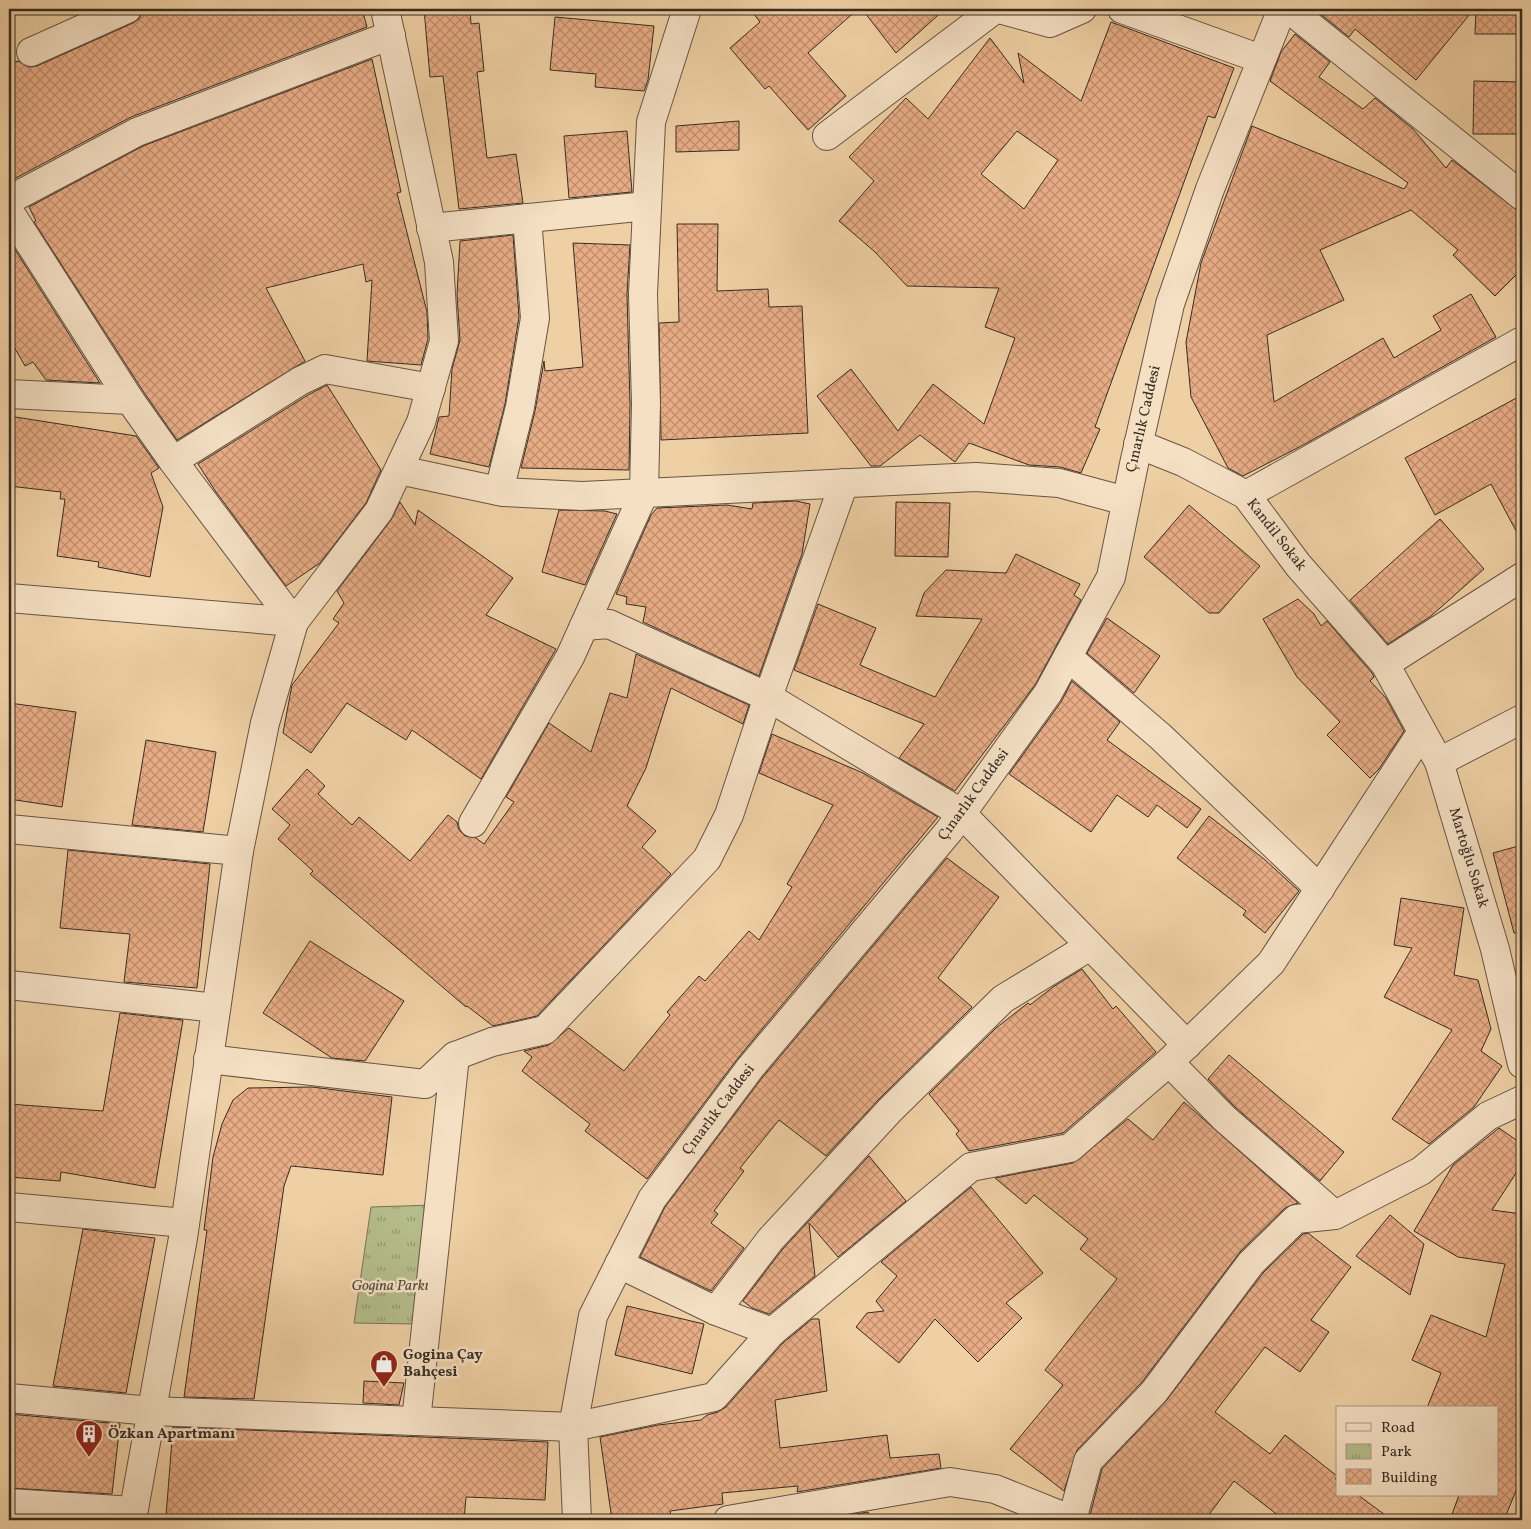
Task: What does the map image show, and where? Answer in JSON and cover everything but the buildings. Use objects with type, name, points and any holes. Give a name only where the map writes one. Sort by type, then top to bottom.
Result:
[{"type":"street","points":[[31,52],[127,9]]},
{"type":"street","points":[[9,1504],[132,1516],[185,1223],[239,851],[265,723],[294,622],[379,511],[421,422],[444,342],[439,262],[385,9]]},
{"type":"street","points":[[473,823],[570,657],[644,492],[646,404],[643,294],[651,122],[687,9]]},
{"type":"street","points":[[827,136],[997,9],[1050,23],[1082,9]]},
{"type":"street","points":[[1122,9],[1261,59]]},
{"type":"street","name":"Çınarlık Caddesi","points":[[577,1520],[573,1427],[593,1316],[652,1199],[750,1068],[961,814],[1048,694],[1111,577],[1138,444],[1170,304],[1210,189],[1282,9]]},
{"type":"street","points":[[1289,9],[1522,196]]},
{"type":"street","points":[[9,200],[137,132],[391,35]]},
{"type":"street","points":[[431,228],[647,206]]},
{"type":"street","points":[[9,211],[130,400],[173,461],[294,622]]},
{"type":"street","points":[[498,491],[520,407],[535,318],[527,218]]},
{"type":"street","points":[[1246,495],[1522,341]]},
{"type":"street","points":[[173,461],[300,381],[325,369],[431,388]]},
{"type":"street","points":[[9,394],[130,400]]},
{"type":"street","name":"Kandil Sokak","points":[[1138,444],[1183,462],[1246,495],[1298,565],[1386,664]]},
{"type":"street","points":[[399,470],[498,491],[582,496],[976,477],[1058,483],[1126,501]]},
{"type":"street","points":[[208,1059],[425,1084],[455,1056],[492,1042],[545,1030],[707,859],[730,815],[768,697],[844,483]]},
{"type":"street","points":[[1386,664],[1522,577]]},
{"type":"street","points":[[9,598],[294,622]]},
{"type":"street","points":[[584,626],[608,624],[768,697],[961,814],[1090,946],[1178,1054],[1224,1118],[1335,1215]]},
{"type":"street","points":[[1068,657],[1161,737],[1320,889]]},
{"type":"street","name":"Martoğlu Sokak","points":[[1386,664],[1439,762],[1512,973],[1522,1064]]},
{"type":"street","points":[[1439,762],[1522,719]]},
{"type":"street","points":[[9,1398],[151,1411],[573,1427],[714,1397],[772,1332],[971,1167],[1070,1148],[1178,1054],[1271,963],[1422,732]]},
{"type":"street","points":[[9,829],[239,851]]},
{"type":"street","points":[[716,1311],[776,1233],[890,1110],[1002,999],[1090,946]]},
{"type":"street","points":[[9,985],[216,1008]]},
{"type":"street","points":[[416,1421],[455,1056]]},
{"type":"street","points":[[728,1520],[950,1482],[996,1489],[1036,1514],[1072,1520],[1088,1462],[1154,1392],[1251,1263],[1296,1219],[1335,1215],[1421,1171],[1488,1116],[1522,1100]]},
{"type":"street","points":[[9,1207],[185,1223]]},
{"type":"street","points":[[619,1264],[716,1311],[772,1332]]},
{"type":"green space","name":"Gogina Parkı","points":[[433,1205],[416,1324],[354,1323],[371,1207]]},
{"type":"place","name":"Gogina Çay Bahçesi","points":[[384,1388]]},
{"type":"place","name":"Özkan Apartmanı","points":[[89,1458]]}]
